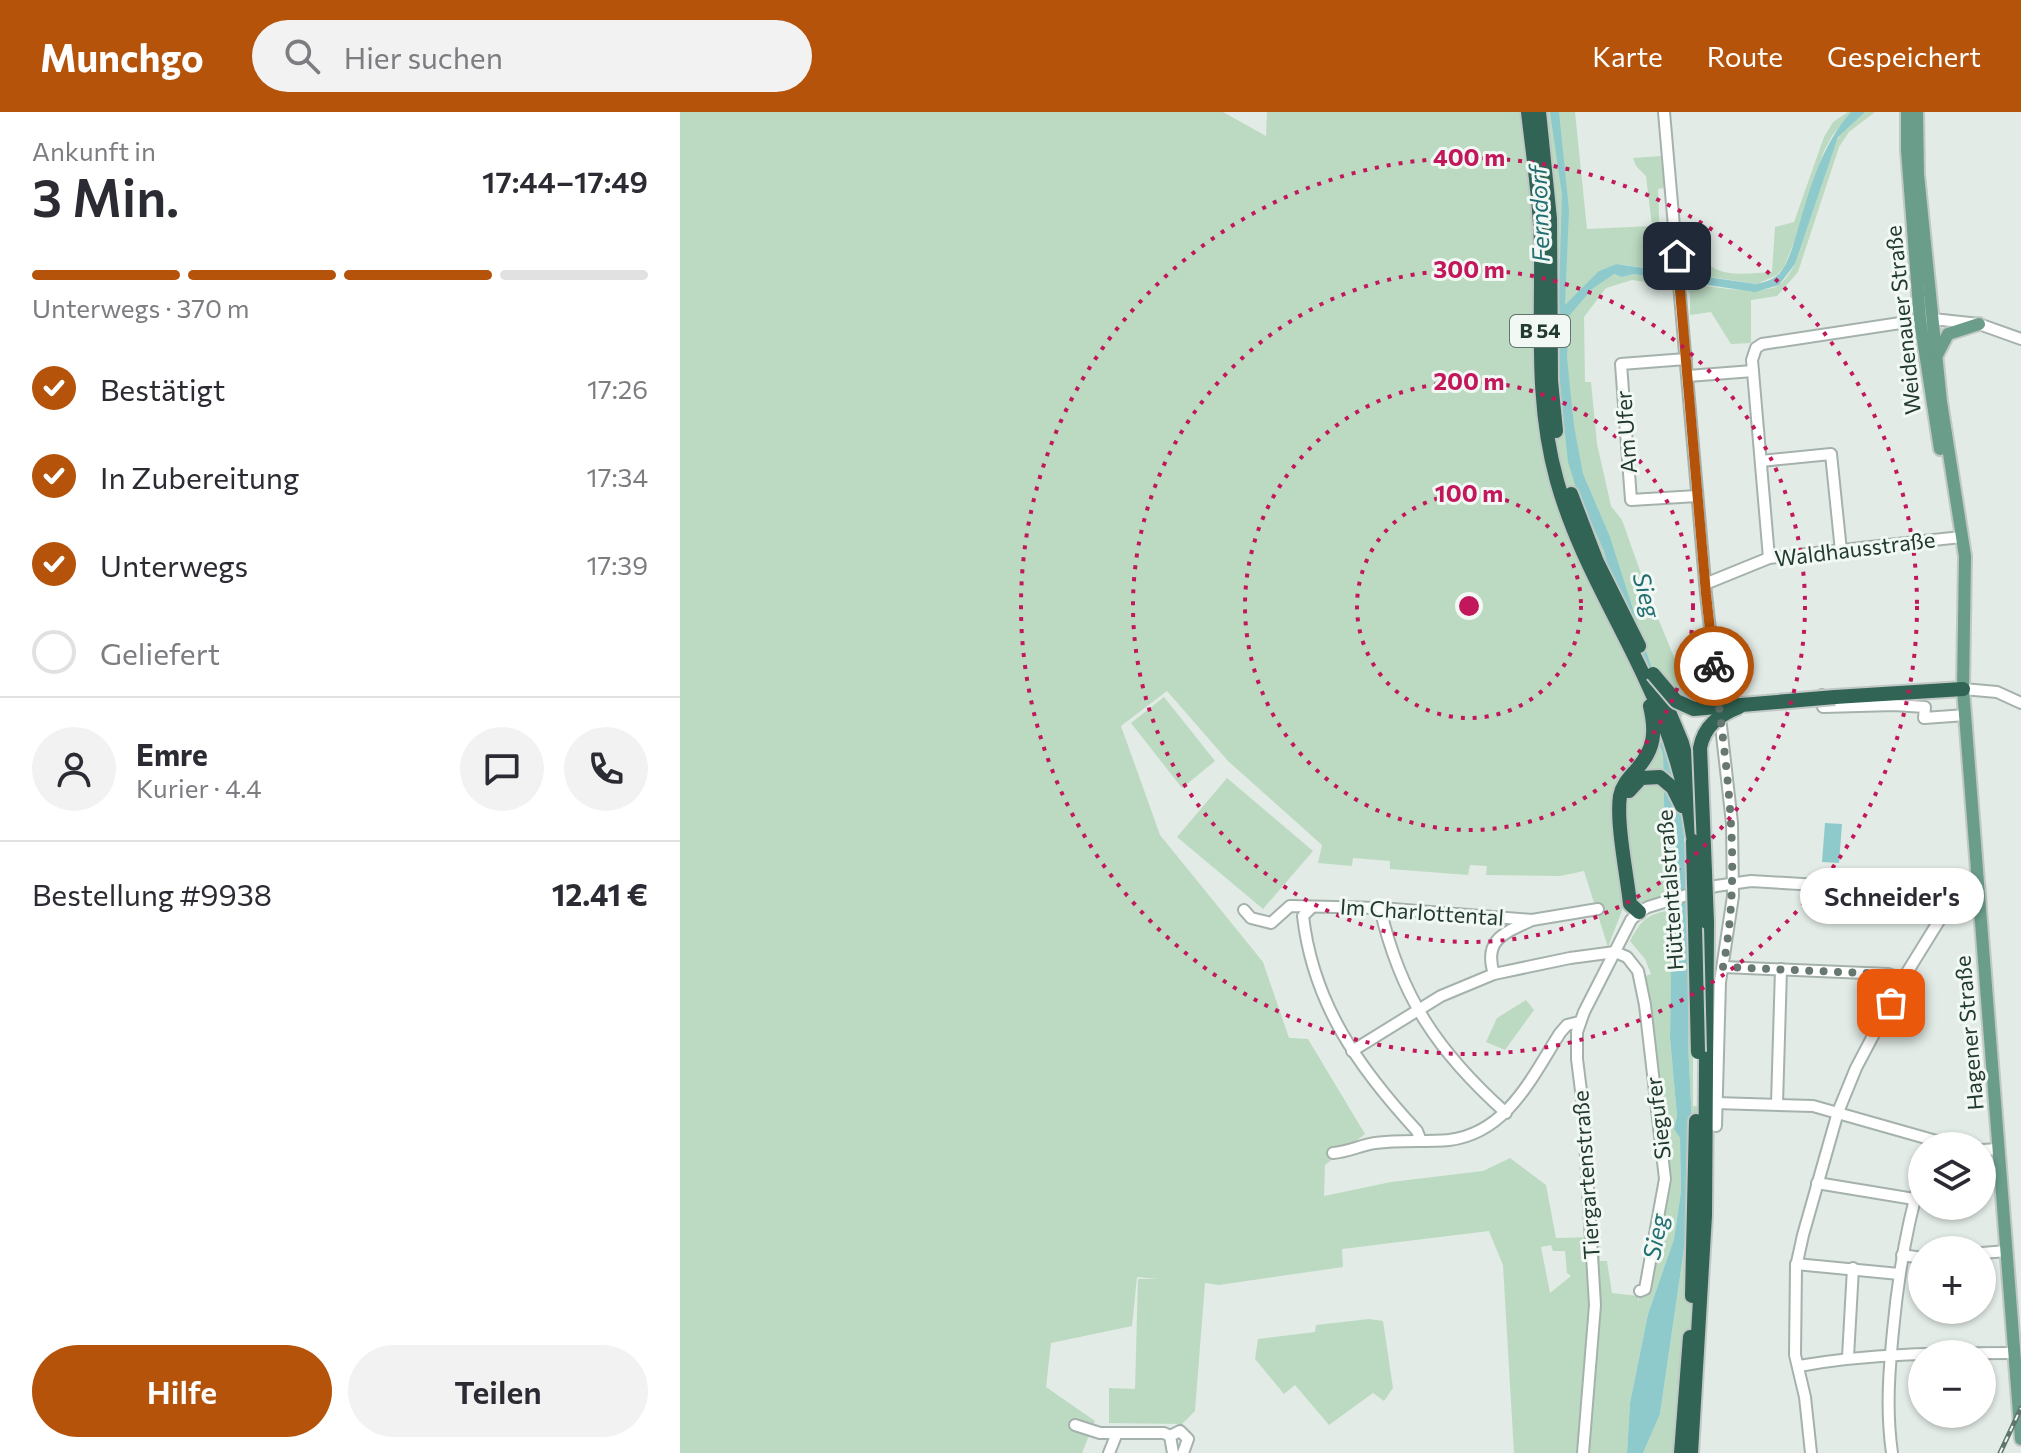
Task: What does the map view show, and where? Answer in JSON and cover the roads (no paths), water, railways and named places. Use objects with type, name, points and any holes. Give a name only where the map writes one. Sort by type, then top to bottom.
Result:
[{"type":"highway","name":"Hüttentalstraße","points":[[1528,112],[1539,197],[1541,381],[1548,442],[1573,531],[1682,743],[1697,831],[1707,922],[1705,1215],[1691,1453]]},
{"type":"highway","name":"Hüttentalstraße","points":[[1539,112],[1550,219],[1551,381],[1557,440],[1583,527],[1648,674]]},
{"type":"highway","points":[[1648,674],[1676,701],[1700,710],[1794,700],[1963,689]]},
{"type":"highway","points":[[1639,912],[1630,904],[1620,800],[1625,782],[1640,772],[1654,739],[1648,674]]},
{"type":"highway","points":[[1697,831],[1701,742],[1711,723],[1739,707]]},
{"type":"highway","points":[[1640,772],[1669,783],[1697,831]]},
{"type":"highway","name":"Hüttentalstraße","points":[[1681,1453],[1693,1270],[1698,1067],[1697,831]]},
{"type":"main road","name":"Weidenauer Straße","points":[[1907,112],[1907,150],[1936,403],[1961,537],[1966,587],[1963,689],[1980,911]]},
{"type":"main road","name":"Weidenauer Straße","points":[[1917,112],[1926,319],[1936,358],[1936,403]]},
{"type":"main road","points":[[1936,358],[1948,334],[1979,324]]},
{"type":"main road","name":"Hagener Straße","points":[[1980,911],[2021,1439]]},
{"type":"street","points":[[1664,112],[1705,584],[1732,823],[1732,882],[1720,982],[1716,1126]]},
{"type":"street","points":[[1769,558],[1753,366],[1756,348],[1762,344],[1926,319],[1979,324],[2021,339]]},
{"type":"street","name":"Am Ufer","points":[[1686,359],[1621,364],[1631,500],[1697,496]]},
{"type":"street","points":[[1688,376],[1753,366]]},
{"type":"street","points":[[1761,461],[1831,454],[1841,551]]},
{"type":"street","name":"Waldhausstraße","points":[[1705,584],[1769,558],[1961,537]]},
{"type":"street","points":[[1963,689],[1997,692],[2021,703]]},
{"type":"street","points":[[1719,705],[1822,693],[1823,707],[1910,706],[1925,707],[1924,718],[1966,715]]},
{"type":"street","points":[[1639,912],[1732,882],[1777,881],[1978,890]]},
{"type":"street","points":[[1811,1453],[1795,1355],[1796,1264],[1838,1112],[1856,1068],[1903,979],[1945,911],[1950,891]]},
{"type":"street","name":"Im Charlottental","points":[[1244,910],[1251,918],[1271,923],[1290,906],[1380,908],[1532,920],[1598,909]]},
{"type":"street","points":[[1312,907],[1303,916],[1307,944],[1323,992],[1367,1075],[1417,1131],[1421,1141]]},
{"type":"street","points":[[1380,908],[1392,959],[1416,1010],[1443,1046],[1506,1113]]},
{"type":"street","name":"Tiergartenstraße","points":[[1583,1453],[1595,1305],[1584,1121],[1577,1059],[1579,1022],[1626,929],[1639,912]]},
{"type":"street","name":"Im Charlottental","points":[[1494,974],[1491,964],[1493,946],[1500,936],[1532,920]]},
{"type":"street","points":[[1352,1051],[1416,1010],[1453,990],[1494,974],[1540,962],[1615,952]]},
{"type":"street","name":"Siegufer","points":[[1615,952],[1635,965],[1641,983],[1665,1179],[1645,1289],[1640,1291]]},
{"type":"street","points":[[1723,967],[1888,974],[1903,979]]},
{"type":"street","points":[[1777,1104],[1781,969]]},
{"type":"street","points":[[1333,1153],[1373,1144],[1462,1138],[1485,1129],[1506,1113],[1567,1025],[1579,1022]]},
{"type":"street","points":[[1716,1103],[1813,1106],[1908,1136]]},
{"type":"street","points":[[1817,1183],[1908,1198]]},
{"type":"street","points":[[1892,1453],[1887,1400],[1899,1274],[1910,1220]]},
{"type":"street","points":[[1996,1252],[2007,1251]]},
{"type":"street","points":[[1902,1255],[1908,1256]]},
{"type":"street","points":[[1796,1264],[1899,1274]]},
{"type":"street","points":[[1848,1357],[1853,1268]]},
{"type":"street","points":[[1799,1366],[1848,1357],[1891,1354],[2015,1353]]},
{"type":"street","points":[[1075,1425],[1091,1432],[1164,1433],[1170,1436]]},
{"type":"street","points":[[1170,1436],[1176,1431],[1185,1433],[1188,1442],[1183,1453]]},
{"type":"street","points":[[1109,1453],[1117,1433]]},
{"type":"street","points":[[1170,1436],[1173,1453]]},
{"type":"water","points":[[1550,112],[1559,112],[1569,210],[1565,305],[1599,271],[1616,264],[1756,284],[1774,278],[1783,269],[1793,246],[1812,182],[1832,138],[1851,112],[1865,112],[1838,137],[1795,264],[1779,285],[1755,292],[1634,274],[1622,277],[1614,274],[1592,289],[1569,316],[1567,358],[1583,474],[1610,537],[1679,754],[1688,903],[1688,1042],[1694,1162],[1660,1414],[1643,1453],[1627,1453],[1630,1403],[1648,1314],[1674,1239],[1681,1191],[1680,1138],[1674,1129],[1677,1116],[1670,1038],[1672,891],[1665,846],[1663,754],[1636,673],[1604,551],[1568,462],[1557,359],[1562,195]]},
{"type":"water","points":[[1825,823],[1842,824],[1839,863],[1822,862]]},
{"type":"railway","points":[[2000,1453],[2021,1408]]},
{"type":"place","name":"Schneider's","points":[[1891,1003]]},
{"type":"water label","name":"Ferndorf","points":[[1540,214]]},
{"type":"water label","name":"Sieg","points":[[1646,595]]},
{"type":"water label","name":"Sieg","points":[[1656,1237]]}]
